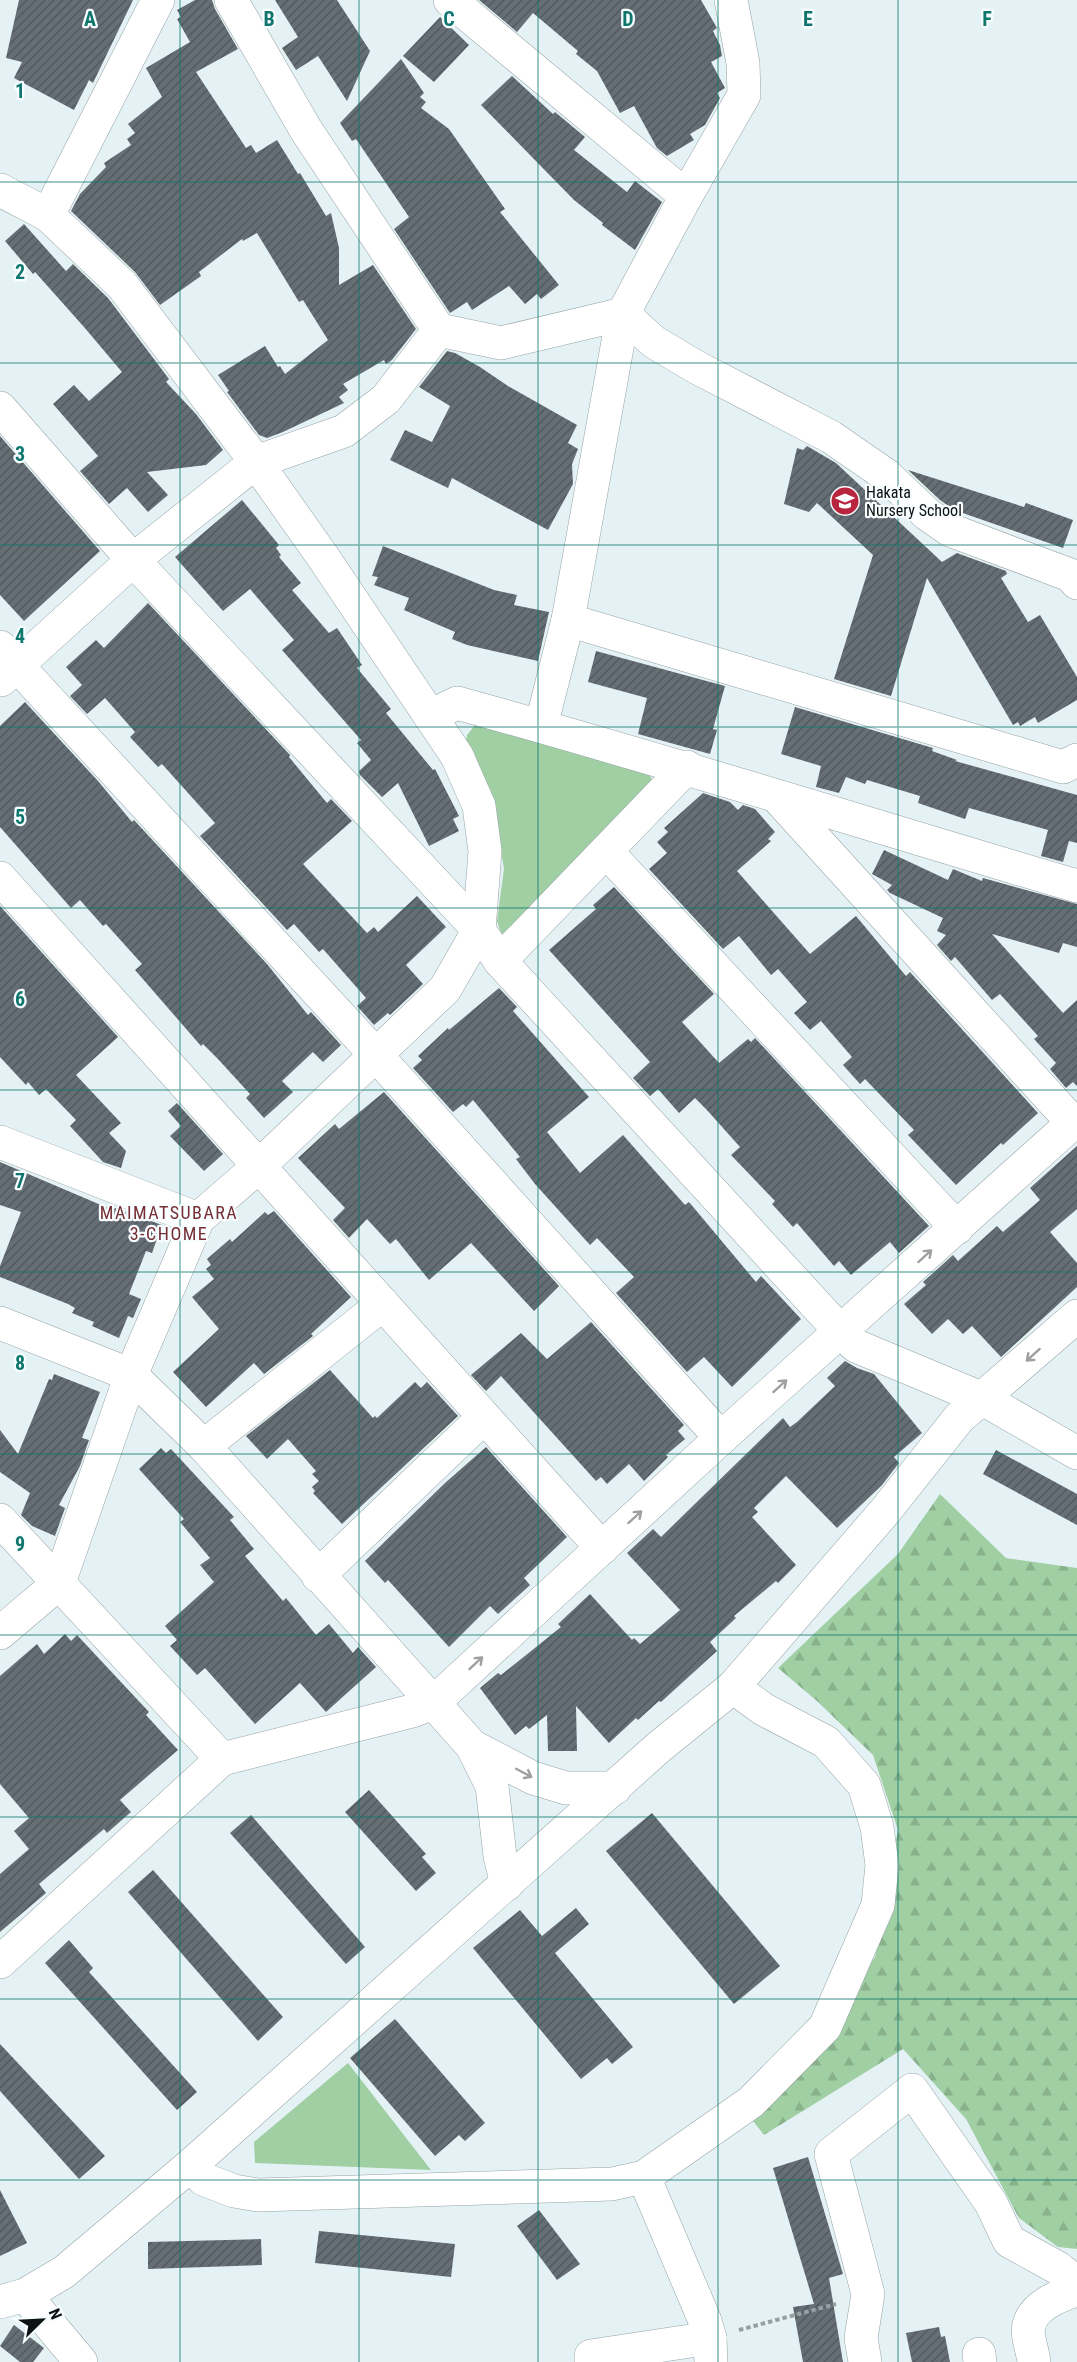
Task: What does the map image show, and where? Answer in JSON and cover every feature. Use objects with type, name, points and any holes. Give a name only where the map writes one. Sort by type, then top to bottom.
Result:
[{"type":"street","points":[[48,215],[158,0]]},
{"type":"street","points":[[231,0],[306,130],[439,330],[501,342],[622,314]]},
{"type":"street","points":[[452,0],[686,196]]},
{"type":"street","points":[[541,726],[568,621],[622,314],[744,95],[743,63],[731,0]]},
{"type":"street","points":[[0,190],[48,215],[122,285],[256,462],[457,756],[479,806],[485,851],[479,930],[445,989],[258,1167],[198,1219],[131,1375],[59,1583],[0,1633]]},
{"type":"street","points":[[622,314],[654,342],[696,367],[831,437],[886,475],[927,514],[950,530],[1070,575],[1077,583]]},
{"type":"street","points":[[439,330],[386,399],[344,431],[256,462],[6,664],[376,1055],[722,1438]]},
{"type":"street","points":[[0,408],[133,560],[479,930],[500,961],[841,1332],[856,1346],[983,1400],[1077,1452]]},
{"type":"street","points":[[568,621],[1063,767],[1077,760]]},
{"type":"street","points":[[429,716],[457,703],[687,767],[778,798],[1077,886]]},
{"type":"street","points":[[500,961],[687,767]]},
{"type":"street","points":[[0,1962],[222,1759],[412,1711],[433,1703],[722,1438],[1075,1121],[778,798]]},
{"type":"street","points":[[607,852],[957,1228]]},
{"type":"street","points":[[0,878],[602,1548]]},
{"type":"street","points":[[0,1115],[38,1157]]},
{"type":"street","points":[[0,1142],[198,1219]]},
{"type":"street","points":[[204,1446],[383,1304]]},
{"type":"street","points":[[81,2362],[13,2299],[64,2271],[192,2164],[659,1747],[733,1687],[886,1510],[959,1418],[983,1400],[1077,1316]]},
{"type":"street","points":[[0,1323],[131,1375],[204,1446],[472,1746],[492,1786],[500,1856],[507,1884]]},
{"type":"street","points":[[318,1576],[484,1417]]},
{"type":"street","points":[[0,1520],[222,1759]]},
{"type":"street","points":[[192,2164],[203,2179],[234,2191],[258,2195],[612,2184],[645,2177],[751,2102],[825,2027],[878,1905],[882,1865],[877,1827],[864,1785],[826,1742],[763,1709],[733,1687]]},
{"type":"street","points":[[472,1746],[533,1778],[566,1788],[615,1788]]},
{"type":"street","points":[[865,2362],[861,2338],[868,2294],[831,2154],[912,2090],[991,2203],[1009,2241],[1058,2268],[1077,2283]]},
{"type":"street","points":[[591,2362],[591,2356],[710,2350],[705,2321],[645,2177]]},
{"type":"street","points":[[1035,2362],[1028,2326],[1034,2313],[1061,2295],[1077,2290]]},
{"type":"path","points":[[710,2350],[868,2294]]},
{"type":"green space","points":[[476,724],[650,774],[654,789],[512,935],[501,933],[497,921],[504,869],[495,815],[465,748],[467,735]]},
{"type":"green space","points":[[940,1494],[1006,1558],[1077,1568],[1077,2249],[1058,2247],[1019,2218],[966,2119],[903,2049],[764,2135],[753,2121],[767,2096],[875,1957],[898,1830],[873,1755],[817,1701],[778,1668],[898,1554]]},
{"type":"green space","points":[[348,2063],[431,2170],[255,2163],[254,2142]]},
{"type":"building","points":[[19,0],[133,0],[93,83],[89,80],[74,110],[14,78],[22,62],[6,58]]},
{"type":"building","points":[[195,0],[212,0],[238,49],[196,72],[246,148],[251,145],[256,153],[277,140],[326,216],[331,213],[339,248],[339,285],[373,265],[416,329],[392,360],[386,364],[384,360],[343,384],[348,390],[339,397],[344,403],[267,438],[259,435],[227,392],[229,391],[218,375],[265,346],[285,374],[328,340],[303,300],[299,302],[257,233],[243,241],[242,239],[199,272],[201,276],[160,305],[135,272],[71,211],[80,194],[106,167],[104,163],[131,145],[127,139],[135,133],[128,124],[162,97],[146,68],[190,42],[177,19],[181,17],[177,10]]},
{"type":"building","points":[[275,0],[337,0],[370,51],[347,101],[318,56],[296,70],[282,48],[298,37]]},
{"type":"building","points":[[479,0],[701,0],[717,28],[713,31],[720,45],[722,56],[711,62],[725,88],[717,93],[720,98],[705,125],[690,134],[694,140],[667,156],[657,148],[634,106],[620,113],[597,71],[576,54],[578,51],[533,13],[517,32]]},
{"type":"building","points":[[440,17],[469,45],[434,82],[403,56]]},
{"type":"building","points":[[401,59],[424,93],[420,97],[426,102],[421,108],[449,129],[505,209],[500,212],[559,285],[541,299],[537,294],[525,304],[509,286],[472,310],[467,302],[450,313],[394,229],[409,217],[356,139],[352,141],[340,123]]},
{"type":"building","points":[[512,76],[553,114],[555,112],[585,137],[574,150],[627,192],[635,181],[662,202],[635,250],[574,200],[481,105]]},
{"type":"building","points":[[24,224],[66,271],[73,264],[108,298],[169,379],[166,382],[196,414],[223,450],[206,465],[147,472],[168,495],[148,512],[127,488],[109,504],[80,471],[98,456],[53,404],[74,385],[89,401],[122,372],[5,241]]},
{"type":"building","points":[[447,351],[480,367],[508,386],[577,425],[568,443],[578,449],[572,464],[573,484],[548,530],[452,478],[448,488],[390,460],[405,430],[432,442],[450,406],[419,387]]},
{"type":"building","points":[[0,436],[100,551],[24,621],[0,595]]},
{"type":"building","points":[[807,446],[836,463],[942,562],[957,553],[1006,571],[1007,574],[1001,578],[1028,622],[1040,615],[1077,677],[1077,700],[1038,723],[1035,717],[1020,726],[1018,722],[1013,725],[927,578],[891,696],[834,679],[873,555],[817,503],[809,512],[784,504],[797,448],[803,450]]},
{"type":"building","points":[[908,470],[1024,507],[1026,503],[1073,520],[1063,548],[954,510]]},
{"type":"building","points":[[242,500],[279,545],[276,548],[281,555],[279,557],[301,583],[292,590],[329,633],[337,628],[362,665],[357,668],[391,709],[386,713],[433,770],[435,769],[459,816],[453,819],[459,831],[429,846],[398,783],[382,797],[360,775],[359,771],[371,760],[357,743],[361,740],[282,650],[294,640],[250,589],[223,611],[175,557]]},
{"type":"building","points":[[383,546],[494,590],[517,595],[514,605],[549,612],[538,661],[467,645],[452,639],[455,632],[404,610],[409,598],[374,585],[378,577],[372,576]]},
{"type":"building","points":[[148,603],[290,755],[289,757],[327,803],[331,799],[352,821],[303,864],[367,933],[374,927],[378,932],[417,896],[446,927],[406,965],[423,984],[390,1015],[388,1013],[374,1025],[357,1006],[366,998],[323,949],[319,952],[294,924],[287,930],[200,836],[215,823],[162,764],[158,767],[130,737],[135,732],[105,698],[87,714],[70,696],[82,685],[66,667],[96,640],[104,648]]},
{"type":"building","points":[[596,651],[725,686],[713,729],[717,730],[710,754],[638,734],[647,698],[588,682]]},
{"type":"building","points":[[25,702],[98,781],[132,822],[134,820],[267,964],[308,1015],[311,1012],[341,1045],[323,1062],[313,1052],[282,1081],[293,1092],[264,1118],[246,1098],[250,1094],[203,1044],[201,1046],[135,970],[142,964],[106,924],[103,926],[80,900],[71,908],[0,827],[0,726]]},
{"type":"building","points":[[795,707],[933,748],[932,751],[957,760],[955,761],[1077,795],[1077,843],[1069,841],[1063,862],[1041,856],[1048,830],[969,808],[965,819],[918,803],[920,796],[867,780],[865,784],[846,777],[839,793],[816,787],[821,766],[781,754]]},
{"type":"building","points":[[703,793],[730,802],[738,810],[743,805],[755,809],[775,832],[768,839],[771,841],[737,871],[810,954],[856,916],[906,976],[910,972],[1038,1113],[1003,1145],[1001,1143],[956,1185],[908,1135],[914,1130],[865,1079],[860,1084],[843,1065],[852,1057],[821,1021],[810,1030],[794,1013],[807,1002],[778,969],[771,975],[739,936],[723,949],[649,869],[667,853],[657,842],[668,832],[664,828]]},
{"type":"building","points":[[884,850],[948,880],[953,869],[982,881],[983,878],[1077,904],[1077,947],[1063,943],[1059,953],[992,934],[1063,1013],[1077,1000],[1077,1086],[1073,1082],[1066,1088],[1050,1069],[1056,1063],[1034,1039],[1038,1036],[1000,994],[992,1000],[955,957],[951,961],[937,945],[946,935],[937,931],[943,918],[890,893],[887,890],[892,885],[872,874]]},
{"type":"building","points":[[614,887],[714,994],[682,1022],[719,1063],[748,1039],[751,1042],[755,1038],[929,1226],[899,1253],[890,1242],[851,1275],[839,1261],[834,1266],[797,1223],[793,1227],[772,1204],[775,1201],[731,1155],[740,1147],[695,1098],[679,1113],[658,1089],[650,1096],[633,1078],[650,1062],[549,950],[596,909],[593,905]]},
{"type":"building","points":[[0,906],[118,1037],[76,1075],[121,1123],[109,1133],[126,1151],[121,1168],[103,1162],[70,1126],[76,1120],[46,1089],[39,1095],[28,1082],[26,1085],[0,1057]]},
{"type":"building","points":[[499,988],[517,1007],[513,1011],[589,1097],[547,1132],[580,1173],[623,1135],[685,1205],[689,1202],[756,1282],[761,1276],[801,1319],[732,1387],[704,1357],[687,1372],[616,1293],[634,1277],[597,1238],[590,1245],[535,1184],[516,1159],[520,1157],[473,1100],[466,1107],[463,1104],[453,1112],[413,1068],[422,1060],[418,1056],[448,1028],[449,1030]]},
{"type":"building","points":[[384,1092],[559,1286],[534,1311],[471,1243],[429,1280],[396,1239],[390,1244],[367,1219],[349,1238],[333,1220],[345,1208],[298,1158],[335,1124],[339,1129]]},
{"type":"building","points":[[177,1103],[223,1154],[204,1171],[170,1136],[181,1126],[168,1111]]},
{"type":"building","points":[[1077,1146],[1077,1209],[1050,1232],[1077,1263],[1077,1287],[1001,1357],[972,1326],[963,1334],[948,1319],[932,1334],[904,1304],[926,1285],[923,1282],[953,1255],[958,1261],[997,1226],[1003,1232],[1040,1200],[1030,1188]]},
{"type":"building","points":[[0,1162],[108,1208],[106,1217],[115,1208],[162,1225],[152,1253],[146,1251],[129,1294],[141,1299],[133,1318],[128,1316],[119,1338],[92,1326],[94,1322],[72,1313],[75,1308],[68,1304],[0,1277],[0,1266],[21,1212],[0,1205]]},
{"type":"building","points":[[274,1211],[351,1297],[311,1334],[313,1336],[264,1374],[254,1363],[206,1407],[173,1372],[219,1329],[192,1297],[214,1279],[206,1269],[211,1265],[207,1259],[230,1239],[232,1242],[265,1212],[268,1215]]},
{"type":"building","points":[[591,1322],[684,1425],[678,1431],[685,1439],[666,1455],[668,1457],[644,1481],[629,1464],[607,1484],[601,1477],[596,1481],[501,1376],[486,1391],[471,1375],[521,1333],[547,1359]]},
{"type":"building","points":[[845,1361],[874,1374],[922,1433],[894,1457],[899,1463],[882,1485],[837,1528],[786,1476],[754,1508],[758,1512],[752,1517],[796,1565],[778,1583],[776,1581],[734,1616],[736,1618],[710,1642],[717,1651],[661,1702],[659,1701],[638,1720],[636,1718],[609,1743],[576,1706],[577,1751],[548,1751],[547,1715],[529,1729],[526,1726],[515,1735],[480,1688],[498,1673],[501,1675],[561,1627],[558,1624],[590,1594],[632,1640],[634,1638],[640,1644],[680,1610],[627,1553],[653,1529],[661,1537],[783,1418],[790,1427],[797,1422],[835,1386],[827,1378]]},
{"type":"building","points":[[330,1370],[373,1418],[375,1416],[377,1418],[415,1382],[421,1388],[427,1382],[458,1416],[342,1524],[313,1493],[315,1491],[312,1487],[319,1481],[312,1474],[316,1471],[288,1439],[267,1459],[246,1436]]},
{"type":"building","points":[[54,1374],[100,1392],[82,1438],[89,1440],[80,1466],[59,1505],[65,1508],[55,1536],[32,1526],[21,1515],[30,1493],[0,1472],[0,1430],[18,1454],[49,1379],[52,1380]]},
{"type":"building","points":[[486,1447],[567,1537],[524,1578],[530,1585],[498,1614],[490,1606],[449,1647],[388,1580],[385,1583],[365,1561],[445,1483]]},
{"type":"building","points":[[161,1448],[166,1453],[171,1449],[234,1517],[230,1520],[254,1549],[245,1556],[283,1601],[286,1598],[316,1635],[329,1624],[353,1653],[358,1647],[376,1667],[326,1712],[300,1683],[255,1724],[205,1668],[197,1675],[170,1646],[177,1640],[165,1626],[214,1582],[200,1565],[210,1558],[180,1522],[184,1519],[139,1469]]},
{"type":"building","points":[[996,1450],[1077,1494],[1077,1525],[983,1474]]},
{"type":"building","points":[[65,1634],[71,1641],[77,1635],[149,1712],[146,1715],[178,1750],[120,1800],[131,1812],[107,1833],[104,1829],[39,1884],[46,1893],[0,1932],[0,1874],[29,1849],[14,1831],[29,1818],[0,1784],[0,1676],[37,1644],[44,1654]]},
{"type":"building","points":[[369,1790],[426,1854],[422,1857],[436,1873],[416,1891],[345,1812]]},
{"type":"building","points":[[652,1813],[780,1966],[734,2004],[606,1851]]},
{"type":"building","points":[[251,1815],[365,1947],[346,1964],[230,1833]]},
{"type":"building","points":[[153,1870],[283,2017],[258,2041],[128,1892]]},
{"type":"building","points":[[576,1908],[589,1924],[555,1953],[633,2047],[612,2064],[607,2058],[581,2079],[473,1948],[520,1910],[542,1936]]},
{"type":"building","points":[[69,1940],[93,1968],[89,1972],[197,2092],[177,2110],[45,1963]]},
{"type":"building","points":[[395,2019],[485,2123],[465,2141],[459,2135],[435,2156],[350,2058]]},
{"type":"building","points":[[0,2044],[105,2156],[79,2179],[0,2091]]},
{"type":"building","points":[[808,2157],[843,2274],[829,2278],[843,2362],[803,2362],[793,2307],[814,2304],[773,2168]]},
{"type":"building","points":[[0,2190],[27,2243],[0,2256]]},
{"type":"building","points":[[539,2210],[580,2264],[557,2280],[517,2226]]},
{"type":"building","points":[[319,2231],[455,2244],[451,2277],[315,2263]]},
{"type":"building","points":[[261,2239],[262,2265],[148,2269],[148,2242]]},
{"type":"building","points":[[14,2325],[44,2348],[33,2362],[20,2362],[0,2346]]},
{"type":"building","points":[[939,2327],[941,2337],[945,2336],[950,2362],[912,2362],[906,2333]]},
{"type":"place","name":"Hakata Nursery School","points":[[845,501]]},
{"type":"district","name":"MAIMATSUBARA 3-CHOME","points":[[169,1223]]}]
